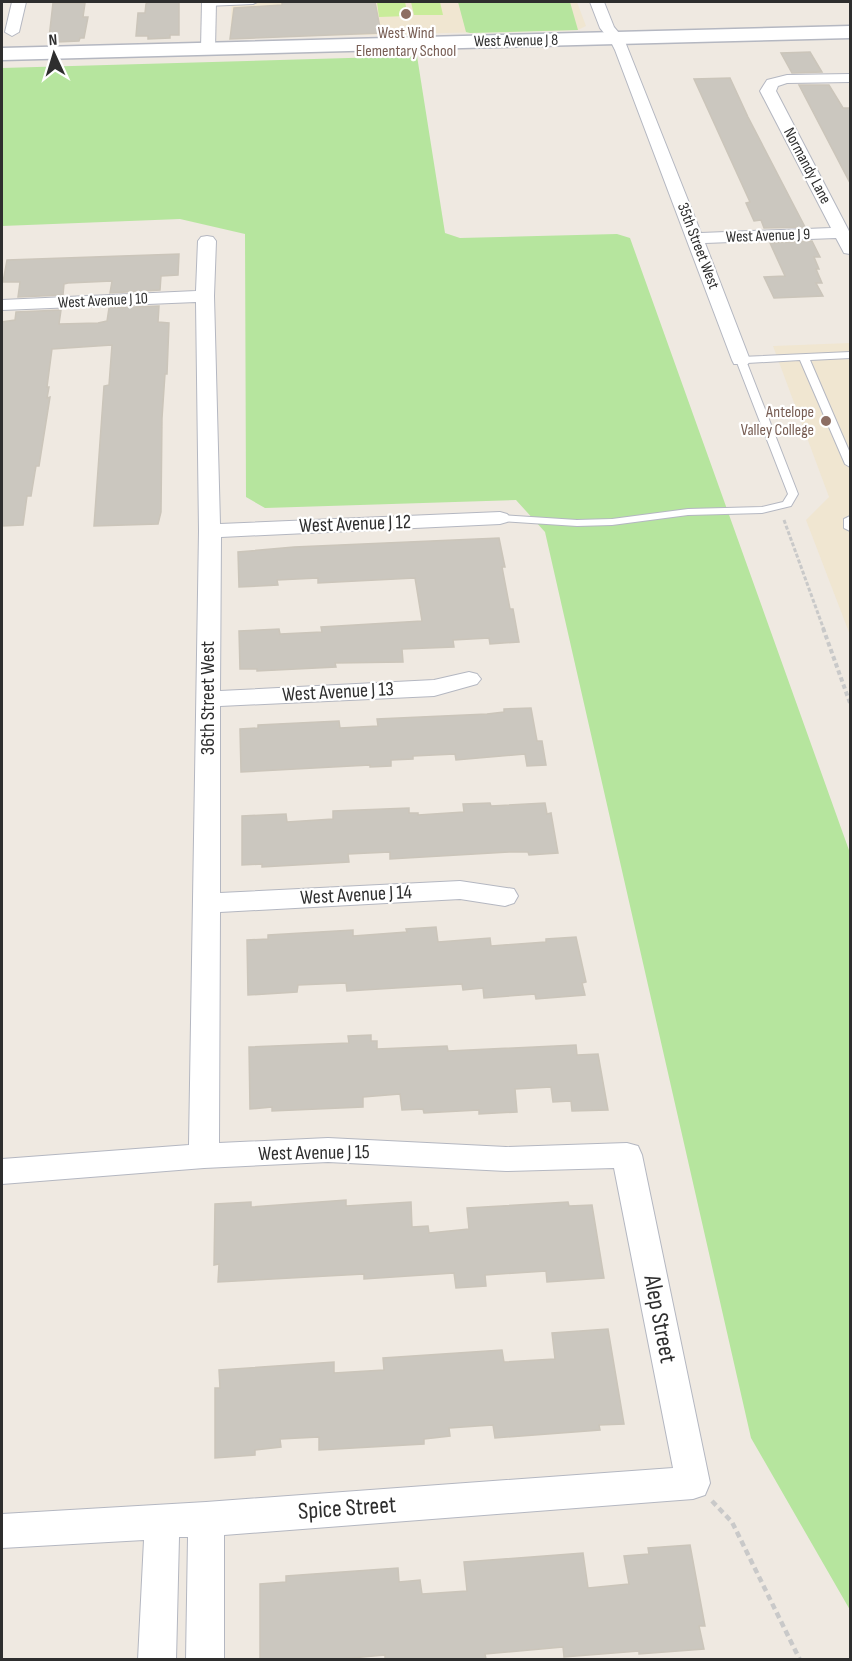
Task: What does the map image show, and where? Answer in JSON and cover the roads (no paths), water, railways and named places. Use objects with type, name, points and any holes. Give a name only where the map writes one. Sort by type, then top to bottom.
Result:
[{"type":"street","points":[[12,32],[19,2]]},
{"type":"street","name":"35th Street West","points":[[597,2],[606,28],[617,39],[741,360]]},
{"type":"street","points":[[208,49],[209,3]]},
{"type":"street","name":"West Avenue J 8","points":[[2,54],[850,32]]},
{"type":"street","name":"Normandy Lane","points":[[850,78],[787,79],[772,83],[768,91],[850,249]]},
{"type":"street","name":"West Avenue J 9","points":[[695,238],[842,233]]},
{"type":"street","name":"36th Street West","points":[[204,1156],[210,531],[205,296],[207,241]]},
{"type":"street","name":"West Avenue J 10","points":[[2,305],[205,296]]},
{"type":"street","name":"West Avenue J 12","points":[[210,531],[500,518]]},
{"type":"street","name":"West Avenue J 13","points":[[207,699],[434,688],[469,679]]},
{"type":"street","name":"West Avenue J 14","points":[[207,903],[460,890],[505,896]]},
{"type":"street","name":"West Avenue J 15","points":[[2,1172],[204,1156],[328,1150],[506,1159],[627,1155]]},
{"type":"street","name":"Alep Street","points":[[627,1155],[693,1483]]},
{"type":"street","name":"Spice Street","points":[[2,1531],[206,1519],[693,1483]]},
{"type":"street","points":[[205,1659],[206,1519]]},
{"type":"street","points":[[157,1659],[162,1521]]},
{"type":"lane","points":[[209,3],[254,2]]},
{"type":"lane","points":[[741,360],[850,355]]},
{"type":"lane","points":[[804,357],[850,464]]},
{"type":"lane","name":"35th Street West","points":[[500,518],[577,523],[612,522],[688,512],[779,507],[787,504],[793,494],[741,360]]},
{"type":"lane","points":[[850,519],[850,528]]},
{"type":"place","name":"West Wind Elementary School","points":[[406,14]]},
{"type":"place","name":"Antelope Valley College","points":[[826,421]]}]
